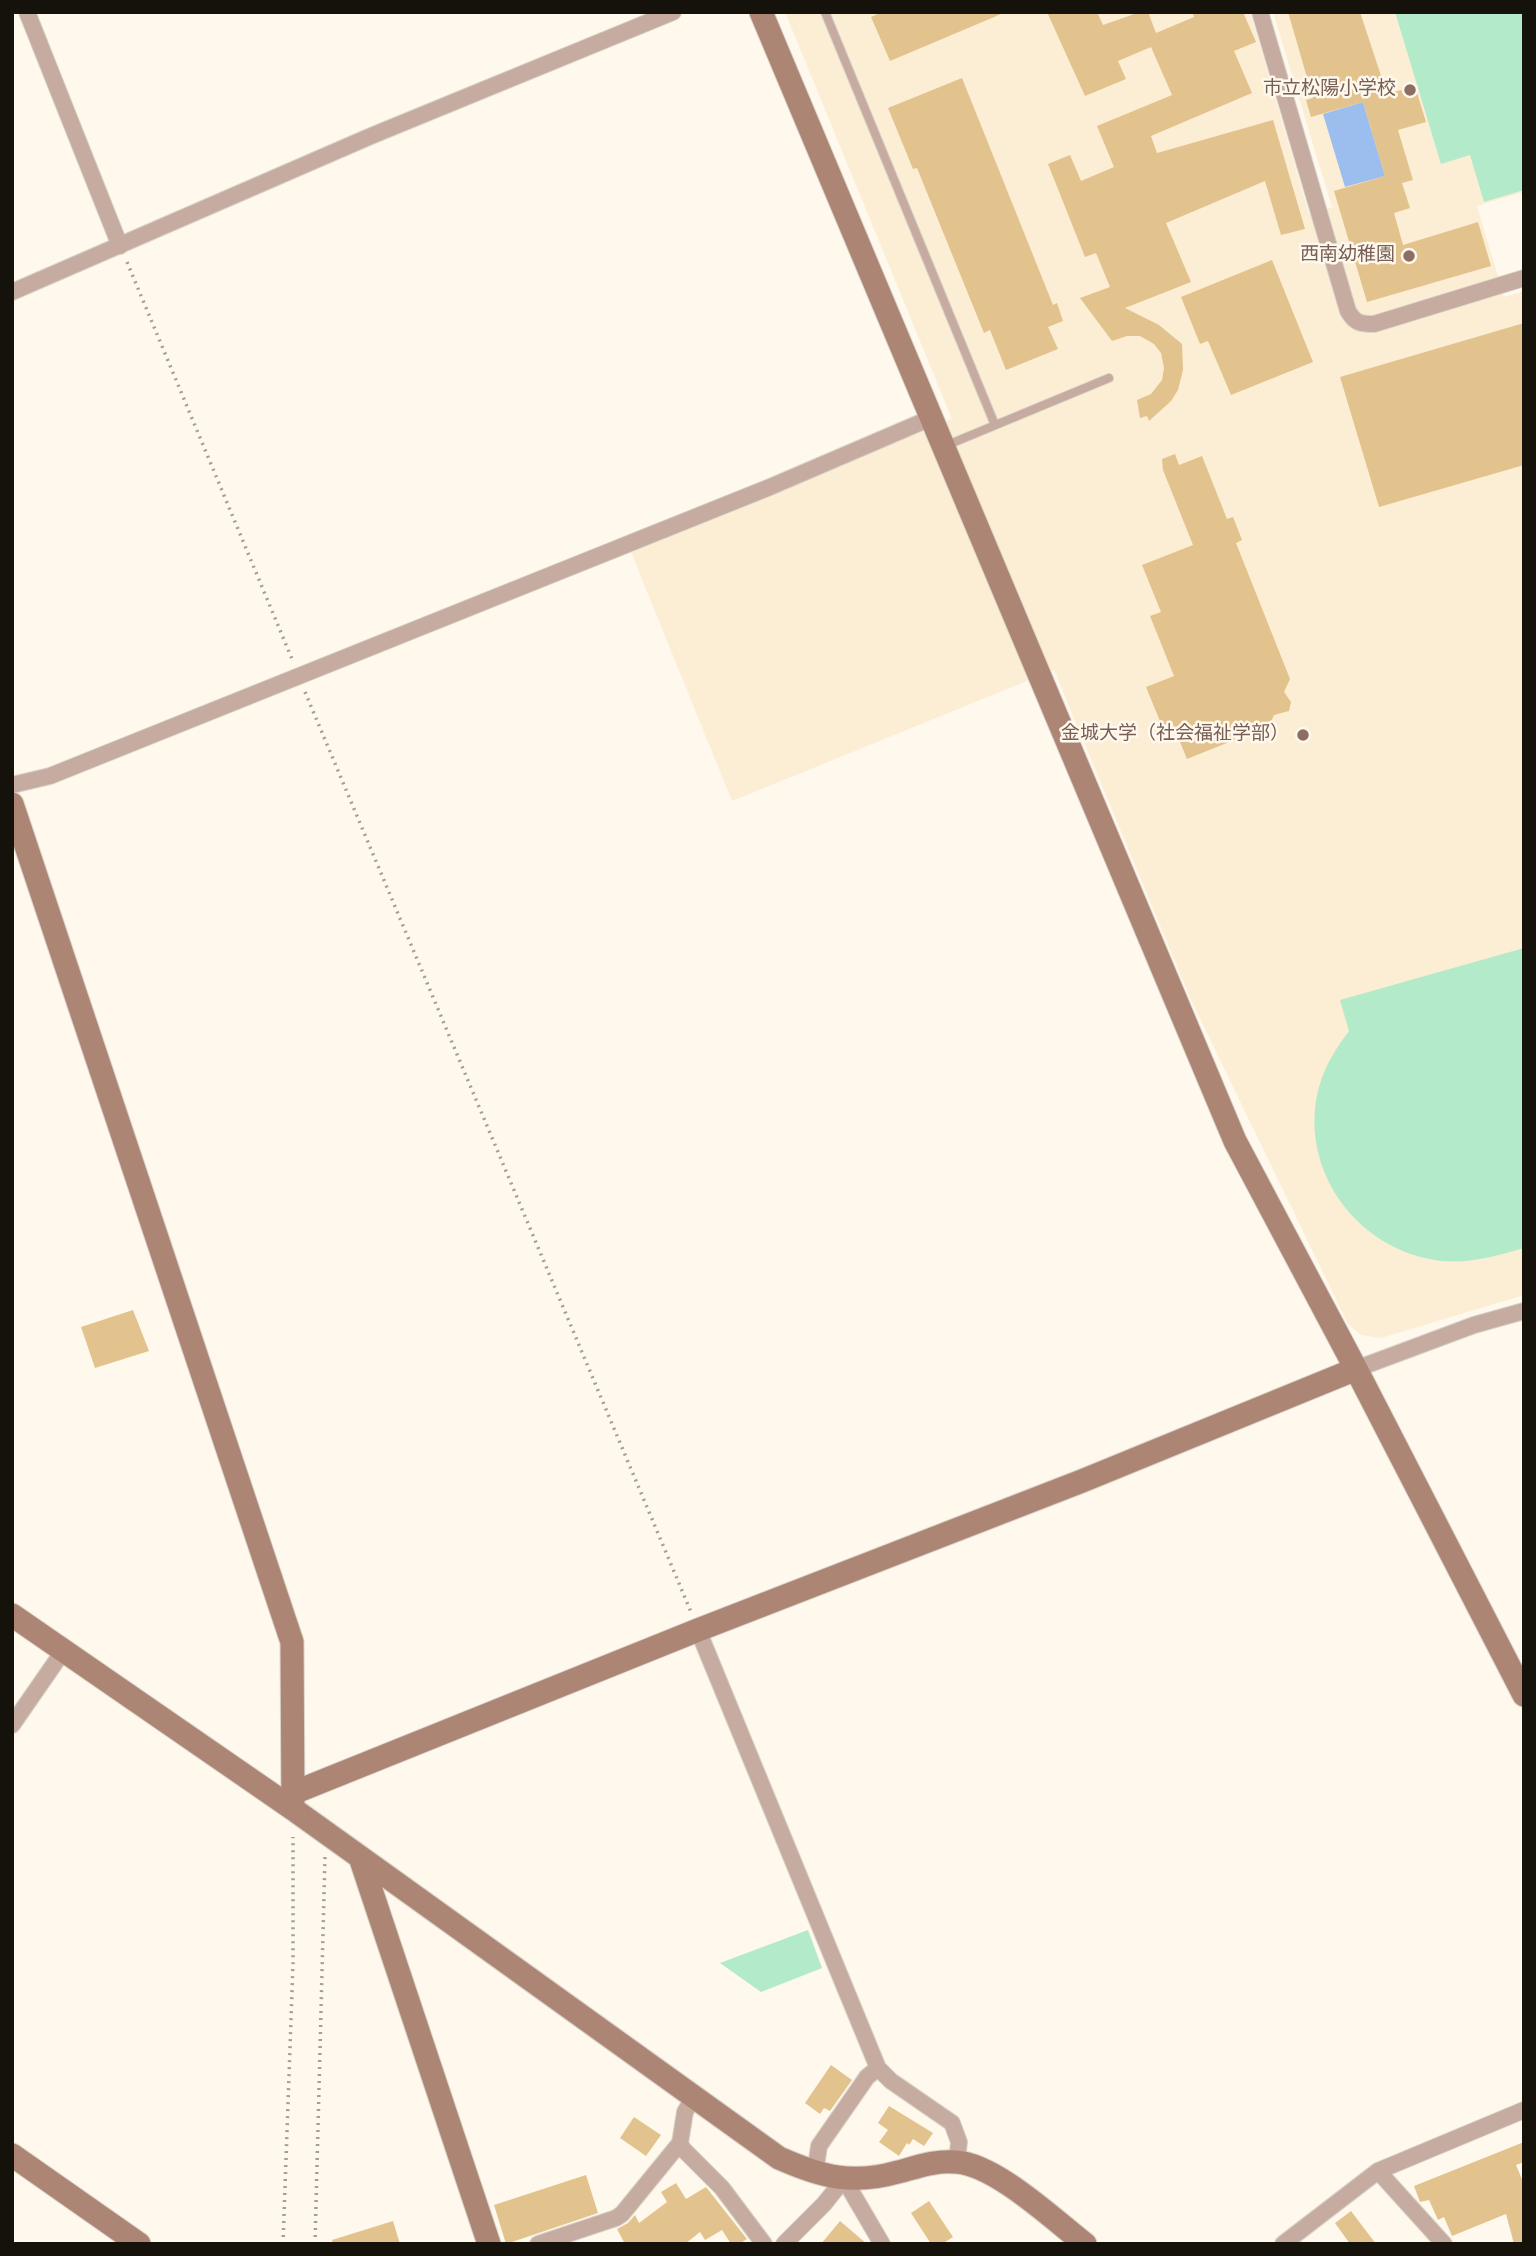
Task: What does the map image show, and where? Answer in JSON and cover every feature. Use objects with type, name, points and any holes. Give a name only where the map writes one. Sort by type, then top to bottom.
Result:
[{"type":"street","points":[[27,12],[120,246]]},
{"type":"street","points":[[12,292],[372,136],[673,12]]},
{"type":"street","points":[[761,12],[1235,1142],[1524,1695]]},
{"type":"street","points":[[1260,12],[1348,311],[1354,321],[1374,324],[1524,278]]},
{"type":"street","points":[[12,785],[50,776],[770,487],[931,418]]},
{"type":"street","points":[[12,804],[292,1642],[293,1801]]},
{"type":"street","points":[[293,1801],[698,1630],[1082,1481],[1356,1369],[1474,1325],[1524,1311]]},
{"type":"street","points":[[12,1615],[293,1801],[325,1833],[779,2158],[815,2173],[844,2179],[869,2178],[924,2164],[957,2161],[988,2172],[1020,2192],[1085,2244]]},
{"type":"street","points":[[698,1630],[878,2068],[891,2081],[952,2123],[960,2142],[957,2161]]},
{"type":"street","points":[[12,1725],[64,1650]]},
{"type":"street","points":[[359,1857],[489,2244]]},
{"type":"street","points":[[815,2173],[820,2146],[867,2077],[878,2068]]},
{"type":"street","points":[[538,2244],[622,2214],[680,2143],[685,2112],[693,2098]]},
{"type":"street","points":[[1283,2244],[1378,2171],[1524,2110]]},
{"type":"street","points":[[680,2143],[722,2188],[764,2244]]},
{"type":"street","points":[[12,2155],[139,2244]]},
{"type":"street","points":[[1378,2171],[1444,2244]]},
{"type":"street","points":[[784,2244],[824,2204],[844,2179]]},
{"type":"street","points":[[844,2179],[882,2244]]},
{"type":"lane","points":[[825,12],[995,425]]},
{"type":"lane","points":[[943,447],[1109,378]]},
{"type":"path","points":[[120,246],[698,1630]]},
{"type":"path","points":[[283,2244],[293,1964],[293,1801]]},
{"type":"path","points":[[315,2244],[325,1833]]},
{"type":"shaded area","name":"金城大学（社会福祉学部）","points":[[785,12],[1250,12],[1309,214],[1332,207],[1273,12],[1524,12],[1524,192],[1477,206],[1504,297],[1524,291],[1524,1295],[1381,1338],[1361,1335],[1348,1324],[1191,1000],[1054,670],[732,801],[631,552],[952,419]]},
{"type":"green space","points":[[1395,12],[1524,12],[1524,190],[1484,202],[1470,155],[1441,164]]},
{"type":"green space","points":[[1524,948],[1524,1248],[1454,1262],[1402,1251],[1377,1237],[1355,1219],[1337,1197],[1324,1172],[1317,1145],[1315,1116],[1319,1087],[1331,1058],[1349,1031],[1340,1000]]},
{"type":"green space","points":[[808,1930],[822,1968],[761,1992],[720,1963]]},
{"type":"water","points":[[1363,102],[1385,176],[1345,187],[1323,114]]},
{"type":"building","points":[[882,12],[1006,12],[890,61],[871,17]]},
{"type":"building","points":[[1047,12],[1097,12],[1103,25],[1140,12],[1148,12],[1156,33],[1194,17],[1192,12],[1243,12],[1256,42],[1234,51],[1252,93],[1151,136],[1157,153],[1273,120],[1305,229],[1281,235],[1265,181],[1166,223],[1191,282],[1125,308],[1159,325],[1182,344],[1183,370],[1178,390],[1171,401],[1149,421],[1147,416],[1140,418],[1137,400],[1151,394],[1162,380],[1164,368],[1161,353],[1154,344],[1140,336],[1127,336],[1112,341],[1080,298],[1110,287],[1096,253],[1085,257],[1048,164],[1070,155],[1081,181],[1114,167],[1097,126],[1172,95],[1151,47],[1118,61],[1126,79],[1085,96]]},
{"type":"building","points":[[1288,12],[1360,12],[1387,94],[1415,86],[1426,122],[1398,130],[1413,180],[1402,183],[1410,208],[1394,213],[1403,245],[1478,222],[1491,266],[1367,302],[1334,191],[1385,176],[1363,102],[1311,117],[1306,100],[1313,98]]},
{"type":"building","points":[[962,78],[1053,305],[1057,303],[1063,321],[1048,327],[1058,349],[1006,370],[990,330],[984,333],[917,168],[913,169],[888,108]]},
{"type":"building","points":[[1272,260],[1313,362],[1231,395],[1208,341],[1200,344],[1181,297]]},
{"type":"building","points":[[1524,323],[1524,465],[1379,507],[1340,377]]},
{"type":"building","points":[[1175,454],[1179,465],[1202,456],[1227,519],[1233,517],[1242,540],[1236,543],[1290,679],[1284,692],[1291,702],[1289,711],[1274,715],[1269,726],[1187,759],[1172,722],[1162,726],[1146,687],[1174,676],[1150,616],[1161,612],[1142,565],[1193,545],[1163,470],[1162,459]]},
{"type":"building","points":[[133,1310],[149,1351],[95,1368],[81,1327]]},
{"type":"building","points":[[831,2065],[852,2080],[830,2111],[824,2108],[820,2114],[805,2103]]},
{"type":"building","points":[[889,2106],[933,2133],[924,2146],[913,2139],[899,2156],[879,2142],[888,2130],[878,2123]]},
{"type":"building","points":[[634,2117],[661,2135],[646,2156],[620,2138]]},
{"type":"building","points":[[1524,2142],[1524,2162],[1516,2165],[1524,2184],[1524,2244],[1514,2244],[1506,2214],[1452,2236],[1444,2217],[1438,2220],[1429,2200],[1420,2202],[1414,2186]]},
{"type":"building","points":[[586,2175],[598,2213],[506,2244],[494,2205]]},
{"type":"building","points":[[676,2183],[686,2199],[706,2187],[747,2239],[739,2244],[731,2244],[722,2230],[705,2240],[700,2232],[685,2244],[625,2244],[617,2229],[635,2215],[639,2223],[667,2202],[661,2192]]},
{"type":"building","points":[[929,2201],[953,2237],[942,2244],[931,2244],[911,2213]]},
{"type":"building","points":[[1351,2211],[1376,2244],[1350,2244],[1335,2223]]},
{"type":"building","points":[[393,2221],[400,2244],[333,2244],[332,2240]]},
{"type":"building","points":[[840,2221],[867,2244],[821,2244]]},
{"type":"place","name":"市立松陽小学校","points":[[1410,90]]},
{"type":"place","name":"西南幼稚園","points":[[1409,256]]},
{"type":"place","name":"金城大学（社会福祉学部）","points":[[1303,735]]}]
